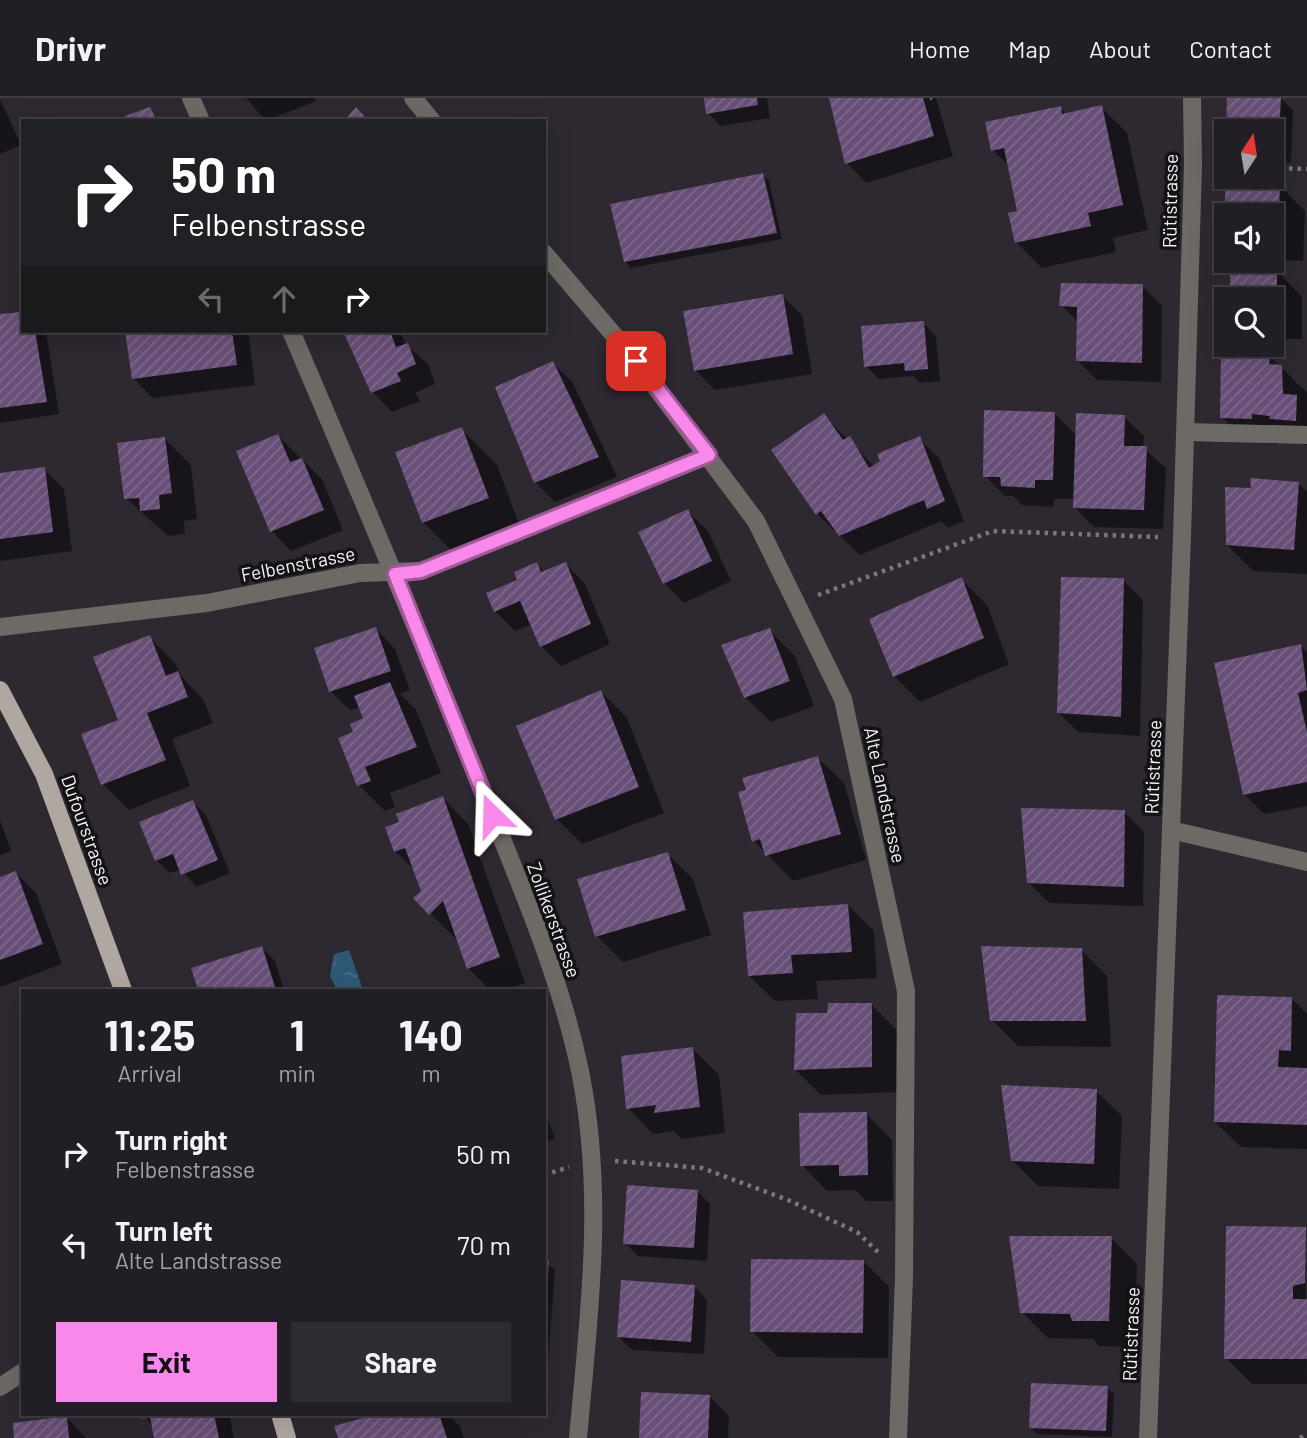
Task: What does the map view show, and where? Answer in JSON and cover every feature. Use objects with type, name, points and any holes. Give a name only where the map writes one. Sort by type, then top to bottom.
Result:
[{"type":"main road","name":"Dufourstrasse","points":[[0,690],[44,774],[123,989]]},
{"type":"main road","points":[[281,1416],[287,1438]]},
{"type":"street","points":[[191,98],[200,119]]},
{"type":"street","points":[[412,98],[430,119]]},
{"type":"street","name":"Rütistrasse","points":[[1149,1438],[1182,537],[1193,165],[1192,98]]},
{"type":"street","name":"Alte Landstrasse","points":[[546,255],[636,361],[757,520],[843,699],[906,990],[904,1278],[898,1438]]},
{"type":"street","name":"Zollikerstrasse","points":[[292,333],[395,574],[551,962],[580,1071],[592,1160],[595,1258],[578,1438]]},
{"type":"street","points":[[1185,432],[1307,435]]},
{"type":"street","name":"Felbenstrasse","points":[[0,627],[207,603],[360,573],[395,574],[421,571],[709,455]]},
{"type":"street","points":[[1171,830],[1307,862]]},
{"type":"street","points":[[0,1387],[21,1373]]},
{"type":"path","points":[[1284,168],[1307,169]]},
{"type":"path","points":[[817,596],[993,531],[1182,537]]},
{"type":"path","points":[[546,1174],[592,1160],[702,1168],[788,1200],[857,1232],[904,1278]]},
{"type":"path","points":[[1300,1438],[1307,1434]]},
{"type":"water","points":[[349,950],[363,989],[336,989],[330,976],[334,954]]},
{"type":"building","points":[[704,98],[757,98],[758,105],[706,114]]},
{"type":"building","points":[[829,98],[923,98],[934,136],[845,164]]},
{"type":"building","points":[[1227,98],[1281,98],[1280,119],[1226,119]]},
{"type":"building","points":[[1102,105],[1123,205],[1088,213],[1091,226],[1015,243],[1008,213],[1017,211],[1004,148],[991,151],[985,122],[1061,106],[1062,114]]},
{"type":"building","points":[[150,107],[156,119],[119,119]]},
{"type":"building","points":[[356,107],[367,119],[346,119]]},
{"type":"building","points":[[763,173],[777,233],[624,262],[610,204]]},
{"type":"building","points":[[1226,189],[1280,189],[1279,203],[1225,203]]},
{"type":"building","points":[[1230,273],[1277,273],[1277,287],[1230,287]]},
{"type":"building","points":[[1061,283],[1143,284],[1142,363],[1076,361],[1077,307],[1059,306]]},
{"type":"building","points":[[783,294],[793,354],[694,371],[683,311]]},
{"type":"building","points":[[21,312],[21,333],[35,333],[47,402],[0,408],[0,314]]},
{"type":"building","points":[[924,321],[928,369],[905,371],[904,363],[864,367],[861,326]]},
{"type":"building","points":[[125,333],[232,333],[237,365],[132,379]]},
{"type":"building","points":[[344,333],[391,333],[396,347],[408,343],[416,364],[397,373],[401,381],[371,393]]},
{"type":"building","points":[[1221,357],[1270,357],[1269,364],[1282,365],[1283,394],[1297,395],[1296,421],[1269,419],[1270,416],[1252,414],[1252,419],[1220,418]]},
{"type":"building","points":[[553,361],[599,457],[534,483],[495,387]]},
{"type":"building","points":[[984,410],[1055,412],[1053,480],[1035,480],[1035,488],[1001,486],[1000,477],[983,477]]},
{"type":"building","points":[[824,413],[843,440],[850,436],[869,468],[880,461],[877,454],[920,436],[945,501],[927,509],[924,500],[839,536],[821,511],[816,515],[771,450]]},
{"type":"building","points":[[1076,413],[1125,415],[1124,446],[1147,446],[1144,510],[1073,508]]},
{"type":"building","points":[[462,427],[489,498],[422,523],[395,452]]},
{"type":"building","points":[[278,434],[290,462],[302,458],[324,510],[270,532],[236,451]]},
{"type":"building","points":[[165,437],[172,493],[159,495],[160,509],[140,511],[139,498],[124,499],[117,443]]},
{"type":"building","points":[[45,467],[53,532],[0,539],[0,473]]},
{"type":"building","points":[[1250,478],[1299,482],[1294,550],[1226,545],[1225,487],[1251,488]]},
{"type":"building","points":[[688,509],[712,561],[663,584],[638,532]]},
{"type":"building","points":[[537,562],[541,572],[566,562],[591,624],[540,647],[520,601],[494,612],[486,593],[517,580],[514,572]]},
{"type":"building","points":[[962,577],[984,638],[893,677],[869,619]]},
{"type":"building","points":[[1061,577],[1124,578],[1121,717],[1057,713]]},
{"type":"building","points":[[376,627],[391,671],[329,692],[314,648]]},
{"type":"building","points":[[770,628],[790,681],[744,698],[721,645]]},
{"type":"building","points":[[150,635],[166,676],[178,671],[188,697],[147,713],[166,760],[101,785],[81,734],[118,720],[93,657]]},
{"type":"building","points":[[1301,644],[1307,690],[1298,693],[1307,732],[1307,782],[1243,795],[1214,663]]},
{"type":"building","points":[[390,682],[417,747],[365,767],[371,781],[357,786],[338,738],[353,732],[350,724],[363,718],[354,696]]},
{"type":"building","points":[[601,690],[639,787],[555,820],[516,726]]},
{"type":"building","points":[[818,756],[841,834],[765,856],[760,839],[752,842],[738,792],[746,790],[742,778]]},
{"type":"building","points":[[443,796],[500,957],[467,969],[443,901],[429,915],[413,898],[421,891],[405,848],[394,852],[385,827],[399,822],[396,814]]},
{"type":"building","points":[[193,800],[218,860],[181,875],[173,854],[155,861],[139,822]]},
{"type":"building","points":[[1021,808],[1125,810],[1124,887],[1027,883]]},
{"type":"building","points":[[668,852],[686,910],[595,937],[577,879]]},
{"type":"building","points":[[16,871],[43,944],[0,960],[0,877]]},
{"type":"building","points":[[848,904],[852,952],[791,955],[793,973],[748,976],[743,912]]},
{"type":"building","points":[[262,946],[276,989],[198,989],[191,968]]},
{"type":"building","points":[[981,946],[1082,948],[1086,1021],[990,1021]]},
{"type":"building","points":[[1217,995],[1292,997],[1291,1051],[1279,1050],[1278,1067],[1307,1068],[1307,1125],[1214,1122]]},
{"type":"building","points":[[828,1003],[872,1003],[872,1067],[794,1070],[796,1013],[827,1013]]},
{"type":"building","points":[[693,1047],[700,1107],[654,1113],[656,1105],[626,1109],[621,1056]]},
{"type":"building","points":[[1001,1085],[1097,1089],[1094,1164],[1011,1161]]},
{"type":"building","points":[[867,1112],[868,1175],[839,1176],[839,1165],[800,1166],[799,1113]]},
{"type":"building","points":[[627,1185],[698,1190],[694,1248],[623,1244]]},
{"type":"building","points":[[1226,1226],[1306,1227],[1305,1283],[1293,1286],[1293,1299],[1307,1299],[1307,1359],[1224,1359]]},
{"type":"building","points":[[1009,1236],[1112,1236],[1109,1321],[1072,1321],[1070,1314],[1020,1313]]},
{"type":"building","points":[[751,1259],[864,1260],[863,1333],[750,1332]]},
{"type":"building","points":[[546,1261],[549,1261],[546,1302]]},
{"type":"building","points":[[621,1280],[695,1285],[691,1342],[617,1337]]},
{"type":"building","points":[[1031,1383],[1108,1386],[1106,1431],[1029,1428]]},
{"type":"building","points":[[641,1392],[710,1395],[708,1438],[639,1438]]},
{"type":"building","points":[[67,1416],[69,1438],[14,1438],[13,1423]]},
{"type":"building","points":[[141,1416],[214,1416],[219,1438],[154,1438],[150,1417],[142,1419]]},
{"type":"building","points":[[371,1416],[440,1416],[447,1438],[338,1438],[334,1426]]},
{"type":"route","points":[[492,815],[395,574],[421,571],[709,455],[636,361]]}]
